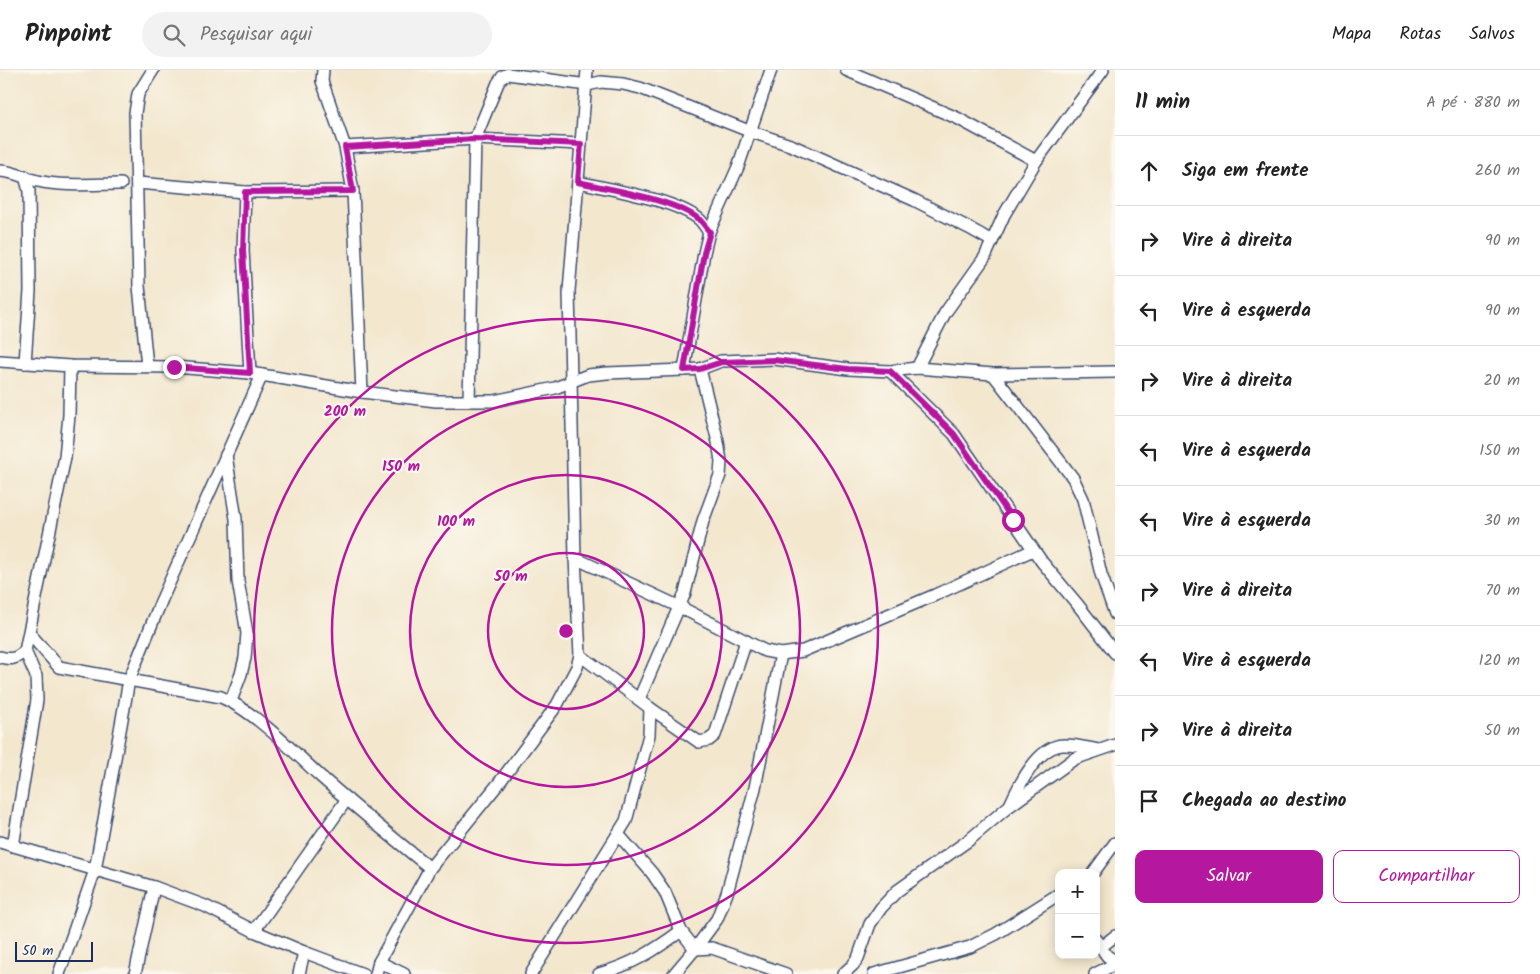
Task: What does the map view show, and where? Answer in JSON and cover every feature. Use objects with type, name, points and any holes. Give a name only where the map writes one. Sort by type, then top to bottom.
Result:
[{"type":"street","points":[[147,366],[139,286],[136,113],[138,94],[153,70]]},
{"type":"street","points":[[323,70],[322,81],[345,147],[353,191],[362,392]]},
{"type":"street","points":[[376,974],[379,962],[430,868],[499,783],[557,705],[577,667],[580,655],[575,558],[569,291],[587,70]]},
{"type":"street","points":[[684,370],[704,253],[710,232],[738,167],[771,70]]},
{"type":"street","points":[[846,70],[957,118],[1036,161]]},
{"type":"street","points":[[917,368],[945,313],[985,257],[1004,215],[1036,161],[1103,70]]},
{"type":"street","points":[[469,401],[475,139],[490,100],[503,76],[508,74],[587,85],[601,82],[640,88],[749,132],[793,146],[914,200],[992,241]]},
{"type":"street","points":[[345,147],[475,139],[581,144]]},
{"type":"street","points":[[0,171],[13,172],[39,181],[71,184],[121,184],[137,178],[245,192],[353,191]]},
{"type":"street","points":[[25,363],[30,291],[29,191],[26,176]]},
{"type":"street","points":[[29,191],[39,181]]},
{"type":"street","points":[[578,182],[660,202],[690,213],[700,220],[710,232]]},
{"type":"street","points":[[121,184],[138,197]]},
{"type":"street","points":[[245,192],[243,250],[250,373]]},
{"type":"street","points":[[0,362],[70,366],[174,367],[250,373],[362,392],[436,401],[494,401],[555,388],[588,375],[607,372],[700,369],[722,362],[774,360],[848,369],[890,371],[917,368],[993,374],[1115,372]]},
{"type":"street","points":[[0,657],[18,658],[25,651],[65,457],[69,415],[70,366]]},
{"type":"street","points":[[640,699],[689,582],[704,521],[720,475],[718,442],[700,369]]},
{"type":"street","points":[[890,371],[954,434],[1033,550],[1115,653]]},
{"type":"street","points":[[993,374],[1073,478],[1083,499],[1101,574],[1115,614]]},
{"type":"street","points":[[59,974],[95,870],[129,680],[162,599],[262,375]]},
{"type":"street","points":[[226,456],[236,519],[238,581],[247,633],[246,658],[231,701]]},
{"type":"street","points":[[575,558],[680,607],[765,651],[781,654],[803,652],[1033,550]]},
{"type":"street","points":[[29,633],[59,667],[221,697],[231,701],[273,734],[430,868]]},
{"type":"street","points":[[580,655],[699,742],[709,740],[715,735],[746,641]]},
{"type":"street","points":[[13,846],[37,700],[36,676],[25,651]]},
{"type":"street","points":[[674,974],[717,919],[727,893],[755,788],[781,654]]},
{"type":"street","points":[[531,974],[626,820],[649,735],[650,708]]},
{"type":"street","points":[[1008,807],[1020,782],[1038,759],[1049,749],[1061,744],[1100,750]]},
{"type":"street","points":[[843,974],[858,958],[870,924],[881,908],[897,891],[969,840],[1008,807],[1074,759],[1115,745]]},
{"type":"street","points":[[254,930],[347,799]]},
{"type":"street","points":[[618,834],[652,873],[665,892],[681,931],[695,949]]},
{"type":"street","points":[[0,842],[154,887],[205,906],[304,952],[363,974]]},
{"type":"street","points":[[1096,869],[1115,843]]},
{"type":"street","points":[[135,974],[154,887]]},
{"type":"street","points":[[874,974],[970,947],[996,934],[1055,897]]},
{"type":"street","points":[[599,974],[620,968],[651,953],[681,931]]},
{"type":"street","points":[[1100,942],[1115,936]]},
{"type":"street","points":[[1095,974],[1115,963],[1100,946]]},
{"type":"street","points":[[695,949],[712,948],[786,974]]},
{"type":"street","points":[[299,974],[304,952]]},
{"type":"street","points":[[379,962],[404,974]]},
{"type":"route","points":[[174,367],[250,373],[245,312],[243,250],[245,192],[353,191],[345,147],[475,139],[581,144],[578,182],[660,202],[690,213],[700,220],[710,232],[704,253],[684,370],[700,369],[722,362],[774,360],[848,369],[890,371],[924,402],[954,434],[1013,520]]}]
